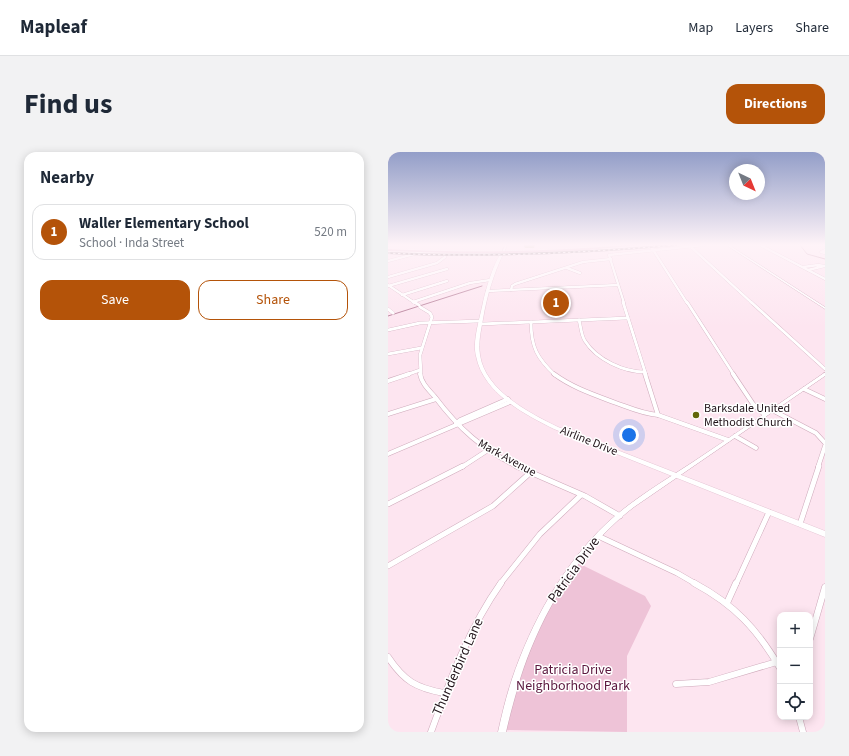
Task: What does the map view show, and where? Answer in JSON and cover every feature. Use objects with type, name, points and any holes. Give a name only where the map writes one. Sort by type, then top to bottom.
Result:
[{"type":"main road","name":"Airline Drive","points":[[494,272],[487,291],[477,340],[480,361],[489,380],[509,400],[530,414],[556,428],[825,534]]},
{"type":"street","points":[[388,277],[407,272]]},
{"type":"street","points":[[388,285],[436,272]]},
{"type":"street","points":[[511,290],[514,285],[551,272]]},
{"type":"street","points":[[614,272],[658,415]]},
{"type":"street","points":[[667,272],[753,404],[758,411],[765,415]]},
{"type":"street","points":[[719,272],[825,369]]},
{"type":"street","points":[[769,272],[825,308]]},
{"type":"street","points":[[812,272],[825,279]]},
{"type":"street","points":[[413,302],[470,283],[490,280]]},
{"type":"street","points":[[402,295],[447,281]]},
{"type":"street","points":[[519,290],[522,282]]},
{"type":"street","points":[[388,285],[431,314],[430,323]]},
{"type":"street","points":[[487,291],[618,285]]},
{"type":"street","points":[[388,309],[393,313]]},
{"type":"street","points":[[388,330],[407,325],[430,323],[531,322],[628,318]]},
{"type":"street","points":[[579,320],[584,339],[596,353],[623,367],[639,372],[645,372]]},
{"type":"street","points":[[531,322],[531,336],[535,351],[543,362],[558,376],[591,394],[647,413],[658,415],[728,440]]},
{"type":"street","name":"Mark Avenue","points":[[430,323],[421,348],[420,370],[424,386],[456,424],[469,437],[488,450],[581,495],[620,516]]},
{"type":"street","points":[[388,354],[421,348]]},
{"type":"street","points":[[388,382],[420,370]]},
{"type":"street","name":"Patricia Drive","points":[[502,732],[522,664],[542,616],[566,576],[598,536],[620,516],[676,476],[825,374]]},
{"type":"street","points":[[804,389],[825,399]]},
{"type":"street","points":[[388,414],[436,399]]},
{"type":"street","points":[[388,454],[456,424],[463,423],[509,400]]},
{"type":"street","points":[[772,410],[816,433],[825,443]]},
{"type":"street","points":[[735,436],[756,448]]},
{"type":"street","points":[[800,524],[825,446]]},
{"type":"street","points":[[388,504],[453,472],[488,450]]},
{"type":"street","points":[[388,566],[489,508],[506,496],[531,472]]},
{"type":"street","name":"Thunderbird Lane","points":[[431,732],[444,693],[457,662],[477,621],[504,578],[544,528],[581,495]]},
{"type":"street","points":[[727,603],[768,512]]},
{"type":"street","points":[[598,536],[701,585],[727,603],[758,634],[777,661]]},
{"type":"street","points":[[813,629],[825,587]]},
{"type":"street","points":[[388,657],[398,672],[408,683],[424,690],[444,693]]},
{"type":"street","points":[[676,684],[709,682],[777,665]]},
{"type":"street","points":[[800,720],[802,732]]},
{"type":"green space","name":"Patricia Drive Neighborhood Park","points":[[576,562],[645,596],[651,606],[627,656],[627,732],[502,730],[522,664],[542,616]]},
{"type":"waterway","points":[[388,316],[482,286]]},
{"type":"place","name":"Waller Elementary School","points":[[556,303]]},
{"type":"place","name":"Barksdale United Methodist Church","points":[[696,415]]}]
